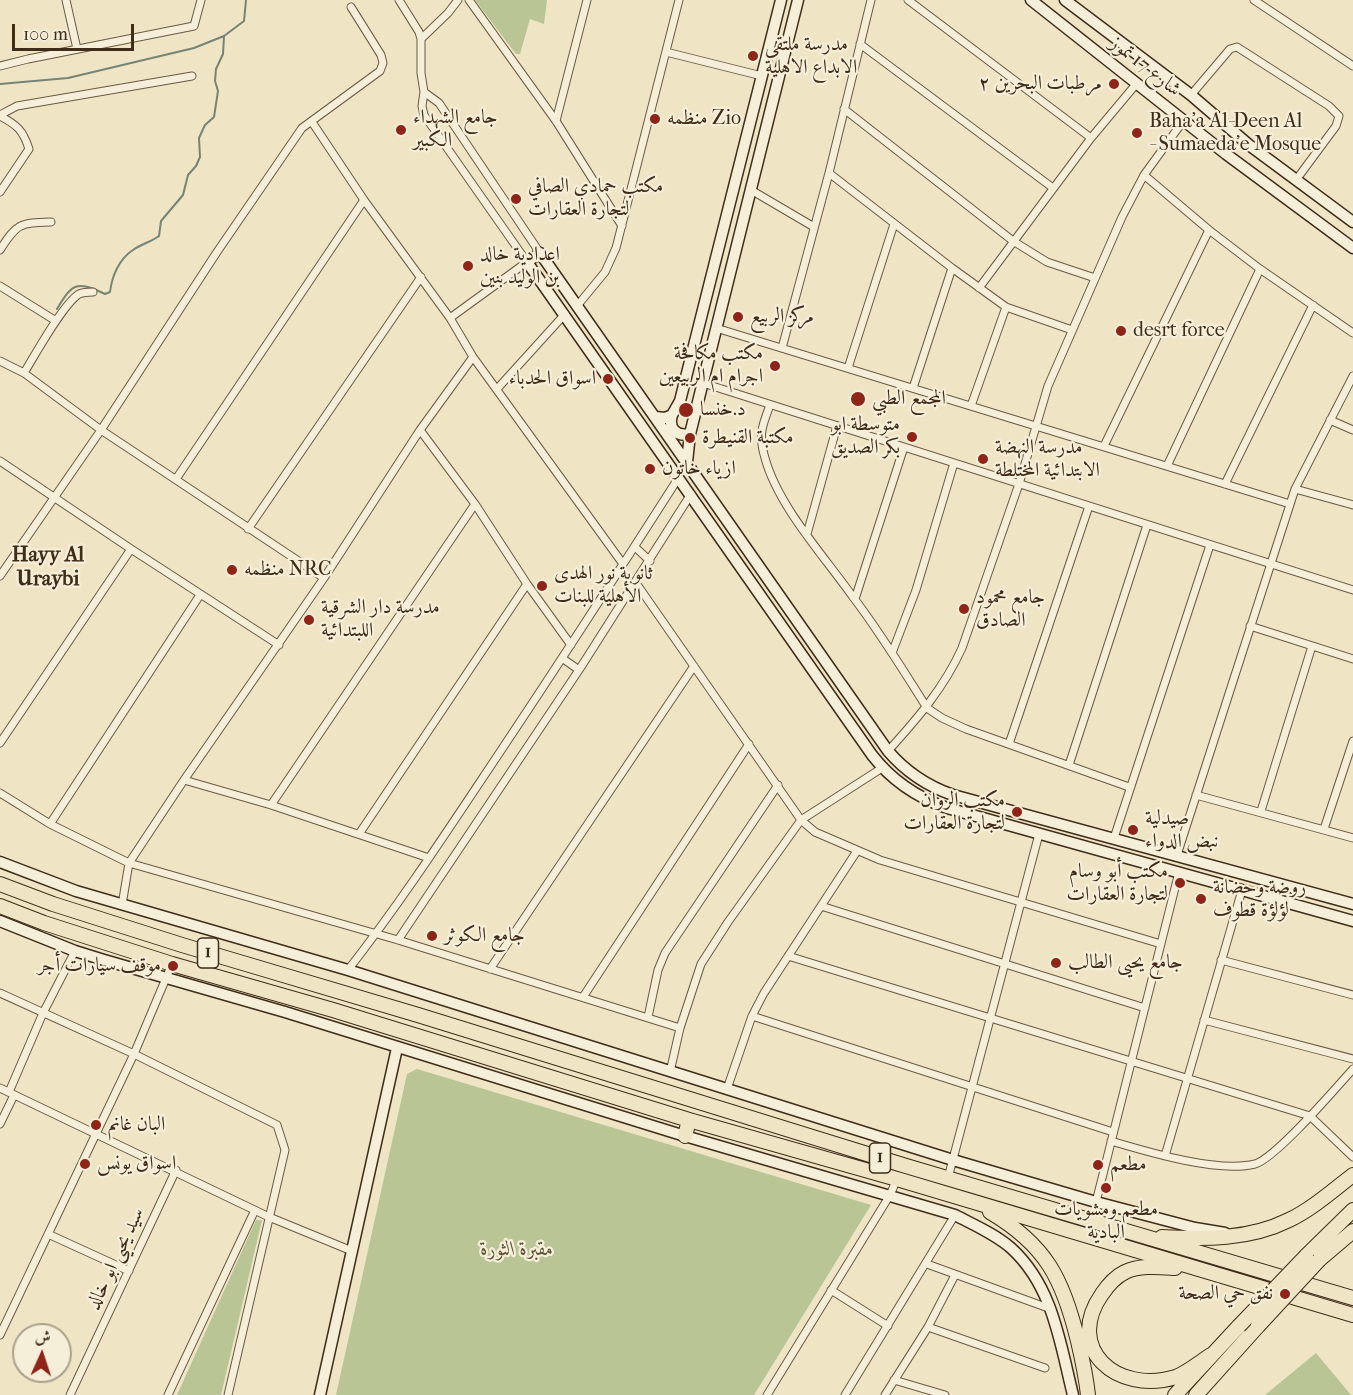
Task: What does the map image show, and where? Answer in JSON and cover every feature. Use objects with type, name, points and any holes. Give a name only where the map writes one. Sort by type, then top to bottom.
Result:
[{"type":"highway","name":"1","points":[[0,884],[53,904],[182,945],[948,1178],[1350,1297]]},
{"type":"highway","points":[[44,922],[53,904]]},
{"type":"highway","name":"1","points":[[0,906],[172,964],[411,1034],[689,1120],[961,1198]]},
{"type":"highway","points":[[411,1034],[418,1015]]},
{"type":"highway","points":[[685,1136],[689,1120]]},
{"type":"highway","points":[[1142,1234],[1204,1238],[1243,1235],[1273,1227],[1290,1220],[1353,1175]]},
{"type":"highway","points":[[961,1198],[1353,1315]]},
{"type":"highway","points":[[961,1198],[988,1211],[1016,1229],[1041,1253],[1051,1267],[1060,1284],[1072,1320],[1088,1395]]},
{"type":"highway","points":[[1196,1395],[1258,1326],[1353,1210]]},
{"type":"highway","points":[[1175,1395],[1239,1326],[1313,1258],[1353,1231]]},
{"type":"highway","points":[[1211,1355],[1176,1377],[1149,1383],[1125,1381],[1106,1369],[1099,1361],[1093,1350],[1090,1325],[1099,1298],[1116,1278],[1126,1271],[1159,1267],[1220,1276]]},
{"type":"highway","points":[[1307,1302],[1353,1323]]},
{"type":"highway","points":[[1207,1395],[1236,1351]]},
{"type":"street","points":[[66,0],[76,49]]},
{"type":"street","points":[[0,66],[194,26],[201,0]]},
{"type":"street","points":[[399,0],[421,39],[421,73],[424,92],[422,106],[427,119],[882,768],[905,788],[932,803],[1353,921]]},
{"type":"street","points":[[421,39],[458,0]]},
{"type":"street","points":[[469,0],[556,121],[622,226]]},
{"type":"street","points":[[556,121],[588,0]]},
{"type":"street","points":[[578,306],[605,272],[616,248],[679,0]]},
{"type":"street","points":[[690,434],[681,435],[674,431],[670,423],[680,401],[689,367],[781,0]]},
{"type":"street","points":[[687,462],[690,434],[798,0]]},
{"type":"street","points":[[782,348],[829,173],[871,0]]},
{"type":"street","points":[[908,0],[1090,138]]},
{"type":"street","name":"شارع 17 تموز","points":[[1031,0],[1208,139],[1353,248]]},
{"type":"street","name":"شارع 17 تموز","points":[[1065,0],[1353,222]]},
{"type":"street","points":[[1254,0],[1353,66]]},
{"type":"street","points":[[0,576],[101,430],[295,137],[302,128],[377,74],[382,67],[381,55],[351,7]]},
{"type":"street","points":[[861,44],[1053,188]]},
{"type":"street","points":[[1191,95],[1230,49],[1237,47],[1329,106],[1339,116],[1336,126],[1296,180]]},
{"type":"street","points":[[666,52],[762,76]]},
{"type":"street","points":[[0,115],[17,106],[192,76]]},
{"type":"street","points":[[979,288],[1090,138],[1137,83]]},
{"type":"street","points":[[424,92],[439,104],[540,253],[888,751],[912,774],[940,790],[1353,904]]},
{"type":"street","points":[[844,109],[1013,241],[1047,262],[1095,278]]},
{"type":"street","points":[[0,115],[24,133],[30,148],[0,192]]},
{"type":"street","points":[[888,751],[927,708],[952,672],[1019,484],[1048,386],[1122,217],[1144,175],[1184,120]]},
{"type":"street","points":[[1208,139],[1221,121]]},
{"type":"street","points":[[312,122],[364,200],[450,318],[473,357],[623,564]]},
{"type":"street","points":[[829,173],[1006,307],[1072,330]]},
{"type":"street","points":[[1144,175],[1209,230],[1260,269],[1353,333]]},
{"type":"street","points":[[751,190],[814,227]]},
{"type":"street","points":[[176,479],[364,200]]},
{"type":"street","points":[[0,250],[15,228],[32,223],[51,222]]},
{"type":"street","points":[[848,368],[894,224]]},
{"type":"street","points":[[1104,447],[1209,230]]},
{"type":"street","points":[[450,318],[540,253]]},
{"type":"street","points":[[913,388],[952,268]]},
{"type":"street","points":[[1167,466],[1260,269]]},
{"type":"street","points":[[248,529],[421,277]]},
{"type":"street","points":[[0,286],[56,321]]},
{"type":"street","points":[[24,373],[56,321],[76,296],[83,292],[93,292]]},
{"type":"street","points":[[1225,484],[1313,305]]},
{"type":"street","points":[[971,406],[1006,307]]},
{"type":"street","points":[[497,389],[565,314]]},
{"type":"street","points":[[716,328],[1290,504]]},
{"type":"street","points":[[122,905],[129,863],[279,645],[420,430],[473,357]]},
{"type":"street","points":[[0,361],[24,373],[101,430],[324,578]]},
{"type":"street","points":[[1177,855],[1295,489],[1353,376]]},
{"type":"street","points":[[703,383],[1353,590]]},
{"type":"street","points":[[770,405],[760,428],[764,457],[774,484],[807,534],[855,598],[927,708],[966,729],[1129,787]]},
{"type":"street","points":[[656,417],[665,418],[672,415]]},
{"type":"street","points":[[1330,420],[1353,430]]},
{"type":"street","points":[[807,534],[837,426]]},
{"type":"street","points":[[420,430],[475,504],[527,584],[571,645]]},
{"type":"street","points":[[855,598],[904,447]]},
{"type":"street","points":[[0,460],[130,549],[279,645]]},
{"type":"street","points":[[892,653],[916,590],[954,463]]},
{"type":"street","points":[[348,970],[429,858],[571,645],[679,477]]},
{"type":"street","points":[[1295,489],[1353,505]]},
{"type":"street","points":[[398,940],[579,670],[691,494]]},
{"type":"street","points":[[271,805],[475,504]]},
{"type":"street","points":[[1010,744],[1089,506]]},
{"type":"street","points":[[1068,765],[1147,525]]},
{"type":"street","points":[[1114,838],[1210,545]]},
{"type":"street","points":[[635,547],[650,561]]},
{"type":"street","points":[[0,743],[130,549]]},
{"type":"street","points":[[636,583],[801,820],[815,832],[857,851],[1161,944]]},
{"type":"street","points":[[359,834],[527,584]]},
{"type":"street","points":[[767,602],[778,594]]},
{"type":"street","points":[[50,824],[200,595]]},
{"type":"street","points":[[1250,626],[1353,658]]},
{"type":"street","points":[[1261,811],[1312,646]]},
{"type":"street","points":[[562,658],[579,670]]},
{"type":"street","points":[[490,969],[694,666]]},
{"type":"street","points":[[1324,829],[1353,741]]},
{"type":"street","points":[[584,997],[749,744]]},
{"type":"street","points":[[670,1072],[680,1028],[701,964],[734,913],[801,820],[882,768]]},
{"type":"street","points":[[184,780],[271,805],[429,858]]},
{"type":"street","points":[[648,1017],[658,970],[665,952],[778,785]]},
{"type":"street","points":[[0,793],[50,824],[129,863],[398,940],[680,1028]]},
{"type":"street","points":[[1196,795],[1353,838]]},
{"type":"street","points":[[1010,825],[1007,819],[1012,815],[1035,817]]},
{"type":"street","points":[[948,1178],[1039,834]]},
{"type":"street","points":[[727,1089],[752,1016],[764,993],[857,851]]},
{"type":"street","points":[[0,862],[76,891],[348,970],[953,1160],[1096,1202],[1195,1227],[1243,1235]]},
{"type":"street","points":[[1206,879],[1227,880],[1231,876],[1228,869]]},
{"type":"street","points":[[1096,1202],[1179,872]]},
{"type":"street","points":[[1165,1156],[1242,890]]},
{"type":"street","points":[[821,906],[1145,1008]]},
{"type":"street","points":[[0,921],[75,951],[285,1012],[685,1136],[955,1215],[1012,1249],[1041,1285],[1057,1324],[1073,1395]]},
{"type":"street","points":[[0,1124],[43,1013],[75,951]]},
{"type":"street","points":[[788,956],[1310,1116],[1353,1157]]},
{"type":"street","points":[[1221,960],[1353,995]]},
{"type":"street","points":[[0,1335],[134,1054],[172,964]]},
{"type":"street","points":[[0,993],[134,1054],[277,1125],[285,1150],[228,1395]]},
{"type":"street","points":[[752,1016],[1113,1132]]},
{"type":"street","points":[[1204,1020],[1353,1059]]},
{"type":"street","points":[[320,1395],[397,1048]]},
{"type":"street","points":[[1111,1141],[1165,1156],[1230,1166],[1256,1163],[1269,1156],[1353,1069]]},
{"type":"street","points":[[0,1088],[176,1170],[269,1217],[352,1251]]},
{"type":"street","name":"سيد يحيى ابو خالد","points":[[70,1395],[176,1170]]},
{"type":"street","points":[[767,1395],[890,1196],[897,1179]]},
{"type":"street","points":[[168,1395],[255,1210]]},
{"type":"street","points":[[845,1395],[955,1215]]},
{"type":"street","points":[[48,1234],[129,1271]]},
{"type":"street","points":[[927,1264],[1051,1309]]},
{"type":"street","points":[[885,1395],[928,1327],[955,1275]]},
{"type":"street","points":[[831,1290],[888,1326]]},
{"type":"street","points":[[928,1327],[1045,1368]]},
{"type":"street","points":[[894,1380],[945,1395]]},
{"type":"green space","points":[[475,0],[547,0],[544,24],[530,19],[520,54],[516,54]]},
{"type":"green space","name":"مقبرة الثورة","points":[[417,1069],[871,1205],[754,1395],[336,1395],[407,1074]]},
{"type":"green space","points":[[256,1220],[262,1220],[221,1395],[177,1395]]},
{"type":"green space","points":[[1316,1353],[1351,1395],[1265,1395]]},
{"type":"waterway","points":[[0,84],[68,78],[194,48],[224,36],[244,21],[246,0]]},
{"type":"waterway","points":[[57,309],[67,293],[76,286],[88,287],[105,294],[110,292],[114,274],[124,258],[136,248],[159,236],[161,221],[183,195],[188,175],[200,157],[199,138],[205,125],[214,117],[218,91],[215,81],[216,69],[223,54],[224,36]]},
{"type":"place","name":"مدرسة ملتقى الابداع الاهلية","points":[[753,56]]},
{"type":"place","name":"مرطبات البحرين ٢","points":[[1114,84]]},
{"type":"place","name":"منظمه Zio","points":[[655,119]]},
{"type":"place","name":"جامع الشهداء الكبير","points":[[401,130]]},
{"type":"place","name":"Baha'a Al-Deen Al - Sumaeda'e Mosque","points":[[1137,133]]},
{"type":"place","name":"مكتب حمادي الصافي لتجارة العقارات","points":[[516,199]]},
{"type":"place","name":"اعدادية خالد بن الوليد بنين","points":[[468,266]]},
{"type":"place","name":"مركز الربيع","points":[[738,317]]},
{"type":"place","name":"desrt force","points":[[1121,331]]},
{"type":"place","name":"مكتب مكافحة اجرام ام الربيعين","points":[[775,366]]},
{"type":"place","name":"اسواق الحدباء","points":[[608,379]]},
{"type":"place","name":"المجمع الطبي","points":[[858,399]]},
{"type":"place","name":"د.خنسا","points":[[686,410]]},
{"type":"place","name":"متوسطة ابو بكر الصديق","points":[[912,437]]},
{"type":"place","name":"مكتبة القنيطرة","points":[[690,438]]},
{"type":"place","name":"مدرسة النهضة الابتدائية المختلطة","points":[[983,459]]},
{"type":"place","name":"ازياء خاتون","points":[[650,469]]},
{"type":"place","name":"منظمه NRC","points":[[232,570]]},
{"type":"place","name":"ثانوية نور الهدى الأهلية للبنات","points":[[542,586]]},
{"type":"place","name":"جامع محمود الصادق","points":[[964,609]]},
{"type":"place","name":"مدرسة دار الشرقية اللبتدائية","points":[[309,620]]},
{"type":"place","name":"مكتب الروان لتجارة العقارات","points":[[1017,812]]},
{"type":"place","name":"صيدلية نبض الدواء","points":[[1133,830]]},
{"type":"place","name":"مكتب أبو وسام لتجارة العقارات","points":[[1180,883]]},
{"type":"place","name":"روضة وحضانة لؤلؤة قطوف","points":[[1201,899]]},
{"type":"place","name":"جامع الكوثر","points":[[432,936]]},
{"type":"place","name":"جامع يحيى الطالب","points":[[1056,963]]},
{"type":"place","name":"موقف سيارات أجر","points":[[173,966]]},
{"type":"place","name":"البان غانم","points":[[96,1125]]},
{"type":"place","name":"اسواق يونس","points":[[85,1164]]},
{"type":"place","name":"مطعم","points":[[1098,1165]]},
{"type":"place","name":"مطعم ومشويات البادية","points":[[1106,1188]]},
{"type":"place","name":"نفق حي الصحة","points":[[1285,1294]]},
{"type":"district","name":"Hayy Al Uraybi","points":[[48,568]]}]
